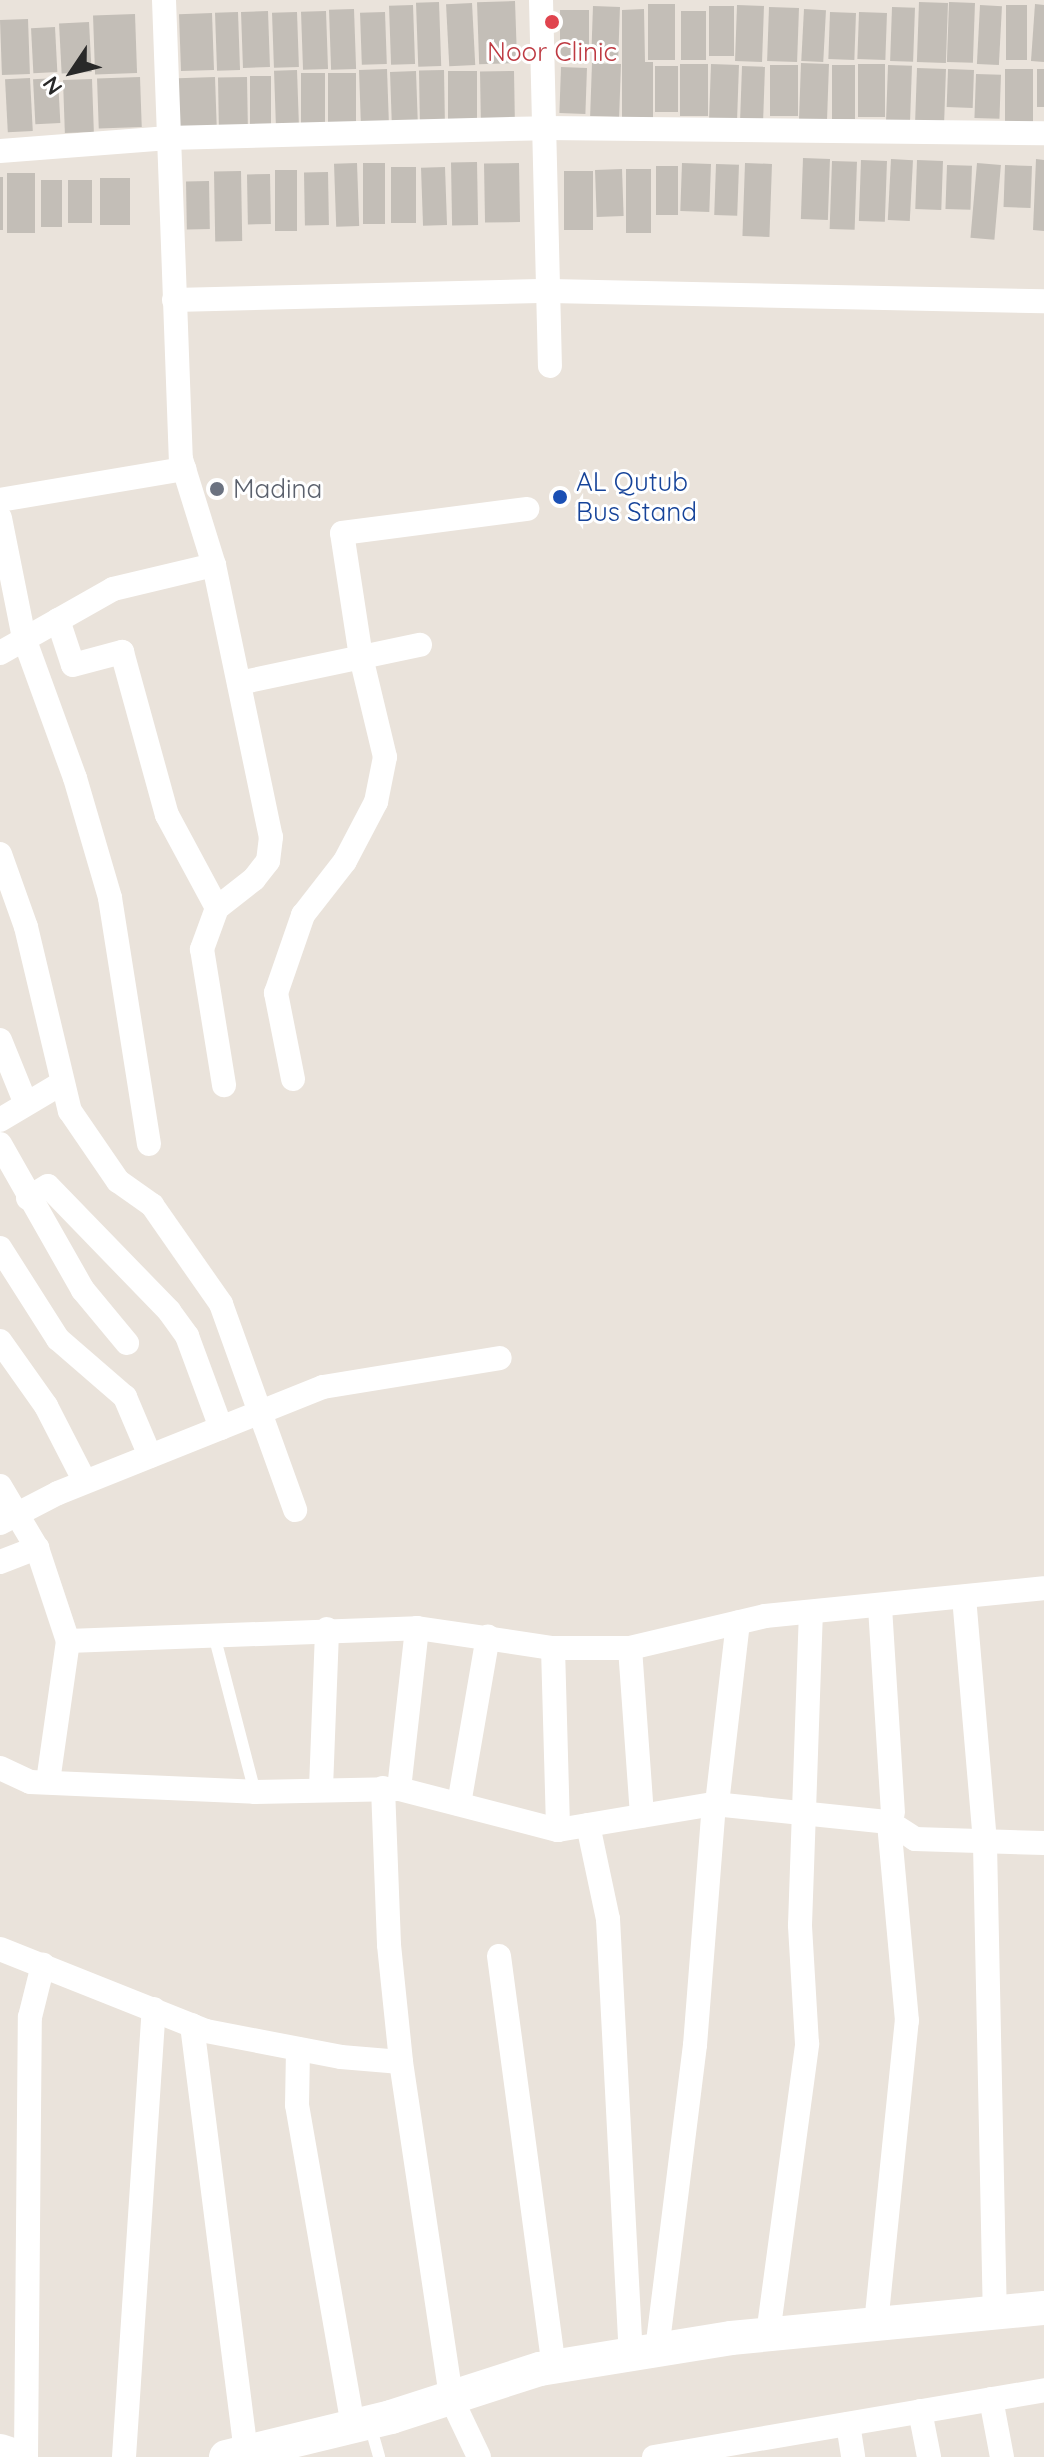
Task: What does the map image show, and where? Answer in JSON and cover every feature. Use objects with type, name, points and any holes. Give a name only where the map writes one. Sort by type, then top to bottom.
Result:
[{"type":"street","points":[[164,0],[174,300],[184,469],[214,565],[271,837],[268,861],[254,879],[217,908],[202,949],[224,1085]]},
{"type":"street","points":[[541,0],[550,366]]},
{"type":"street","points":[[0,151],[168,138],[545,128],[1044,133]]},
{"type":"street","points":[[174,300],[550,291],[1044,301]]},
{"type":"street","points":[[0,500],[184,469]]},
{"type":"street","points":[[293,1079],[276,993],[303,915],[345,861],[376,802],[385,757],[361,657],[342,533],[527,509]]},
{"type":"street","points":[[0,518],[24,638],[75,778],[110,898],[149,1144]]},
{"type":"street","points":[[0,653],[113,589],[214,565]]},
{"type":"street","points":[[58,620],[73,665],[122,652],[167,815],[217,908]]},
{"type":"street","points":[[239,683],[420,645]]},
{"type":"street","points":[[0,854],[26,927],[62,1083],[82,1132],[118,1181],[152,1205],[221,1304],[295,1510]]},
{"type":"street","points":[[0,1040],[26,1104]]},
{"type":"street","points":[[0,1120],[62,1083]]},
{"type":"street","points":[[0,1144],[83,1290],[127,1343]]},
{"type":"street","points":[[28,1198],[48,1186],[169,1311],[187,1336],[221,1428]]},
{"type":"street","points":[[0,1248],[58,1339],[125,1397],[150,1456]]},
{"type":"street","points":[[0,1341],[46,1406],[85,1482]]},
{"type":"street","points":[[9,1520],[85,1482],[323,1387],[500,1358]]},
{"type":"street","points":[[0,1486],[9,1520],[37,1548],[68,1641],[48,1782]]},
{"type":"street","points":[[0,1562],[37,1548]]},
{"type":"street","points":[[68,1641],[417,1628],[488,1636],[553,1648],[630,1648],[738,1622],[1044,1588]]},
{"type":"street","points":[[964,1597],[985,1844],[995,2313]]},
{"type":"street","points":[[876,2324],[907,2021],[891,1818],[880,1607]]},
{"type":"street","points":[[768,2334],[807,2044],[800,1925],[811,1613]]},
{"type":"street","points":[[644,2352],[695,2045],[716,1800],[738,1622]]},
{"type":"street","points":[[417,1628],[391,1788],[389,1945],[401,2062],[451,2398],[479,2457]]},
{"type":"street","points":[[321,1788],[327,1629]]},
{"type":"street","points":[[459,1804],[488,1636]]},
{"type":"street","points":[[553,1648],[558,1830]]},
{"type":"street","points":[[630,1648],[642,1816]]},
{"type":"street","points":[[0,1768],[30,1782],[255,1792],[391,1788],[558,1830],[716,1800],[805,1815],[891,1818],[915,1839],[985,1844],[1044,1843]]},
{"type":"street","points":[[588,1825],[608,1919],[644,2352]]},
{"type":"street","points":[[0,1949],[192,2025],[298,2049],[401,2062]]},
{"type":"street","points":[[499,1956],[554,2367]]},
{"type":"street","points":[[26,2457],[30,2017],[43,1965]]},
{"type":"street","points":[[124,2457],[154,2009]]},
{"type":"street","points":[[192,2025],[236,2455],[361,2424],[554,2367],[768,2334],[1044,2308]]},
{"type":"street","points":[[298,2049],[297,2105],[361,2424]]},
{"type":"street","points":[[654,2457],[778,2446],[848,2424],[1044,2390]]},
{"type":"street","points":[[991,2399],[1002,2457]]},
{"type":"street","points":[[920,2411],[929,2457]]},
{"type":"street","points":[[848,2424],[853,2457]]},
{"type":"street","points":[[0,2451],[18,2457]]},
{"type":"lane","points":[[214,1635],[255,1792]]},
{"type":"lane","points":[[361,2424],[379,2457]]},
{"type":"building","points":[[515,1],[517,63],[479,64],[477,2]]},
{"type":"building","points":[[439,2],[441,66],[418,67],[416,3]]},
{"type":"building","points":[[919,2],[948,3],[946,63],[917,62]]},
{"type":"building","points":[[949,2],[975,3],[973,63],[947,62]]},
{"type":"building","points":[[472,3],[475,65],[449,66],[446,4]]},
{"type":"building","points":[[648,4],[675,4],[675,60],[648,60]]},
{"type":"building","points":[[1035,4],[1044,5],[1044,62],[1031,61]]},
{"type":"building","points":[[413,5],[415,64],[391,65],[389,6]]},
{"type":"building","points":[[737,5],[764,6],[762,62],[735,61]]},
{"type":"building","points":[[980,5],[1002,6],[999,65],[977,64]]},
{"type":"building","points":[[1006,5],[1027,5],[1027,60],[1006,60]]},
{"type":"building","points":[[593,6],[620,7],[618,62],[591,61]]},
{"type":"building","points":[[709,6],[734,6],[734,56],[709,56]]},
{"type":"building","points":[[769,7],[799,8],[797,62],[767,61]]},
{"type":"building","points":[[892,7],[915,8],[913,62],[890,61]]},
{"type":"building","points":[[354,9],[356,69],[331,70],[329,10]]},
{"type":"building","points":[[644,9],[645,62],[653,62],[653,121],[622,121],[622,10]]},
{"type":"building","points":[[804,9],[826,10],[823,62],[801,61]]},
{"type":"building","points":[[560,10],[589,10],[589,62],[560,62]]},
{"type":"building","points":[[268,11],[270,67],[243,68],[241,12]]},
{"type":"building","points":[[326,11],[328,69],[303,70],[301,12]]},
{"type":"building","points":[[681,11],[706,11],[706,60],[681,60]]},
{"type":"building","points":[[238,12],[240,70],[217,71],[215,13]]},
{"type":"building","points":[[297,12],[299,67],[274,68],[272,13]]},
{"type":"building","points":[[385,12],[387,64],[362,65],[360,13]]},
{"type":"building","points":[[830,12],[856,13],[854,60],[828,59]]},
{"type":"building","points":[[859,12],[887,13],[885,60],[857,59]]},
{"type":"building","points":[[212,13],[214,70],[181,71],[179,14]]},
{"type":"building","points":[[135,14],[137,73],[95,74],[93,15]]},
{"type":"building","points":[[28,19],[30,74],[2,75],[0,20]]},
{"type":"building","points":[[89,22],[92,72],[62,74],[59,24]]},
{"type":"building","points":[[55,27],[57,72],[33,73],[31,28]]},
{"type":"building","points":[[592,63],[621,64],[619,117],[590,116]]},
{"type":"building","points":[[801,63],[829,64],[827,123],[799,122]]},
{"type":"building","points":[[680,64],[708,64],[708,116],[680,116]]},
{"type":"building","points":[[711,64],[739,65],[737,119],[709,118]]},
{"type":"building","points":[[858,64],[885,64],[885,117],[858,117]]},
{"type":"building","points":[[770,65],[798,65],[798,116],[770,116]]},
{"type":"building","points":[[832,65],[855,65],[855,119],[832,119]]},
{"type":"building","points":[[888,65],[912,66],[910,126],[886,125]]},
{"type":"building","points":[[655,66],[678,66],[678,112],[655,112]]},
{"type":"building","points":[[742,66],[765,67],[763,123],[740,122]]},
{"type":"building","points":[[561,67],[587,68],[585,114],[559,113]]},
{"type":"building","points":[[917,68],[946,69],[944,124],[915,123]]},
{"type":"building","points":[[387,69],[389,125],[361,126],[359,70]]},
{"type":"building","points":[[948,69],[974,70],[973,108],[947,107]]},
{"type":"building","points":[[1005,69],[1033,69],[1033,124],[1005,124]]},
{"type":"building","points":[[1037,69],[1044,69],[1044,107],[1037,107]]},
{"type":"building","points":[[297,70],[299,125],[276,126],[274,71]]},
{"type":"building","points":[[419,70],[444,70],[445,121],[420,121]]},
{"type":"building","points":[[416,71],[418,121],[392,122],[390,72]]},
{"type":"building","points":[[448,71],[477,71],[477,121],[448,121]]},
{"type":"building","points":[[514,71],[515,119],[481,120],[480,72]]},
{"type":"building","points":[[301,73],[325,73],[325,127],[301,127]]},
{"type":"building","points":[[328,73],[356,73],[356,127],[328,127]]},
{"type":"building","points":[[976,74],[1001,75],[999,119],[974,118]]},
{"type":"building","points":[[250,76],[271,76],[271,125],[250,125]]},
{"type":"building","points":[[140,77],[142,127],[99,128],[97,79]]},
{"type":"building","points":[[215,77],[217,131],[180,132],[178,78]]},
{"type":"building","points":[[247,77],[248,128],[219,128],[218,78]]},
{"type":"building","points":[[30,78],[33,131],[8,132],[5,79]]},
{"type":"building","points":[[58,78],[60,123],[35,124],[33,79]]},
{"type":"building","points":[[92,79],[94,132],[65,133],[63,80]]},
{"type":"building","points":[[803,158],[830,159],[828,220],[801,219]]},
{"type":"building","points":[[891,159],[913,160],[910,221],[888,220]]},
{"type":"building","points":[[1036,159],[1044,160],[1044,231],[1033,230]]},
{"type":"building","points":[[861,160],[887,161],[885,222],[859,221]]},
{"type":"building","points":[[917,160],[943,161],[941,210],[915,209]]},
{"type":"building","points":[[832,161],[857,162],[855,230],[830,229]]},
{"type":"building","points":[[451,162],[477,162],[478,225],[452,225]]},
{"type":"building","points":[[357,163],[359,226],[336,227],[334,164]]},
{"type":"building","points":[[363,163],[385,163],[385,224],[363,224]]},
{"type":"building","points":[[519,163],[520,222],[485,223],[484,164]]},
{"type":"building","points":[[682,163],[711,164],[709,212],[680,211]]},
{"type":"building","points":[[745,163],[772,164],[769,237],[742,236]]},
{"type":"building","points":[[977,163],[1001,165],[994,240],[970,238]]},
{"type":"building","points":[[716,164],[739,165],[737,216],[714,215]]},
{"type":"building","points":[[947,165],[972,166],[970,210],[945,209]]},
{"type":"building","points":[[1005,165],[1032,166],[1031,208],[1004,207]]},
{"type":"building","points":[[656,166],[678,166],[678,215],[656,215]]},
{"type":"building","points":[[391,167],[416,167],[416,223],[391,223]]},
{"type":"building","points":[[445,167],[447,225],[423,226],[421,168]]},
{"type":"building","points":[[622,169],[624,216],[597,217],[595,170]]},
{"type":"building","points":[[626,169],[651,169],[651,233],[626,233]]},
{"type":"building","points":[[275,170],[297,170],[297,231],[275,231]]},
{"type":"building","points":[[214,171],[241,171],[242,241],[215,241]]},
{"type":"building","points":[[564,171],[593,171],[593,230],[564,230]]},
{"type":"building","points":[[304,172],[328,172],[329,225],[305,225]]},
{"type":"building","points":[[7,173],[35,173],[35,233],[7,233]]},
{"type":"building","points":[[247,174],[270,174],[271,224],[248,224]]},
{"type":"building","points":[[0,177],[3,177],[3,230],[0,230]]},
{"type":"building","points":[[100,178],[130,178],[130,225],[100,225]]},
{"type":"building","points":[[41,180],[62,180],[62,227],[41,227]]},
{"type":"building","points":[[68,180],[92,180],[92,223],[68,223]]},
{"type":"building","points":[[186,181],[209,181],[210,229],[187,229]]},
{"type":"place","name":"Noor Clinic","points":[[552,22]]},
{"type":"place","name":"Madina","points":[[217,489]]},
{"type":"place","name":"AL Qutub Bus Stand","points":[[560,497]]}]
